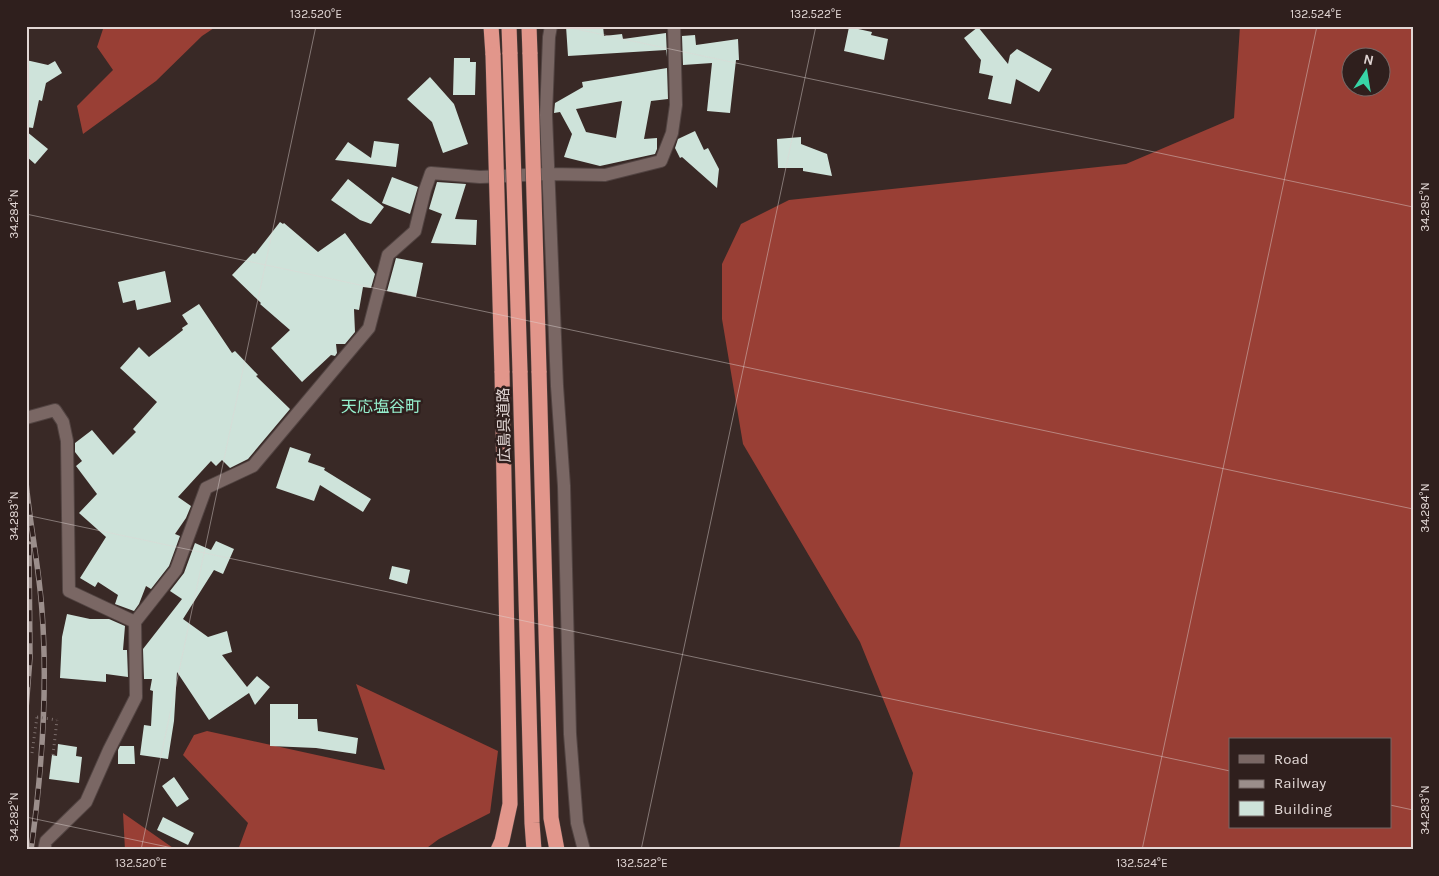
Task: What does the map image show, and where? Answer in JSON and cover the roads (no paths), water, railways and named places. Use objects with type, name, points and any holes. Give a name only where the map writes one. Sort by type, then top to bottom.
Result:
[{"type":"highway","points":[[490,26],[493,55],[502,371],[510,804],[502,841],[498,850]]},
{"type":"highway","name":"広島呉道路","points":[[509,26],[534,850]]},
{"type":"highway","points":[[529,26],[551,818],[557,850]]},
{"type":"highway","name":"広島呉道路","points":[[525,850],[532,823]]},
{"type":"street","points":[[551,26],[546,115],[557,386],[564,486],[570,734],[577,823],[584,850]]},
{"type":"street","points":[[44,850],[46,841],[86,802],[109,750],[136,697],[135,622],[176,570],[206,488],[253,466],[369,328],[388,255],[415,231],[431,173],[480,177],[605,174],[661,161],[672,133],[676,105],[674,26]]},
{"type":"street","points":[[26,418],[55,410],[63,422],[67,440],[70,591],[135,622]]},
{"type":"railway","points":[[26,482],[41,595],[44,641],[43,731],[31,850]]},
{"type":"railway","points":[[26,709],[30,658],[29,544]]},
{"type":"district","name":"天応塩谷町","points":[[381,406]]}]
